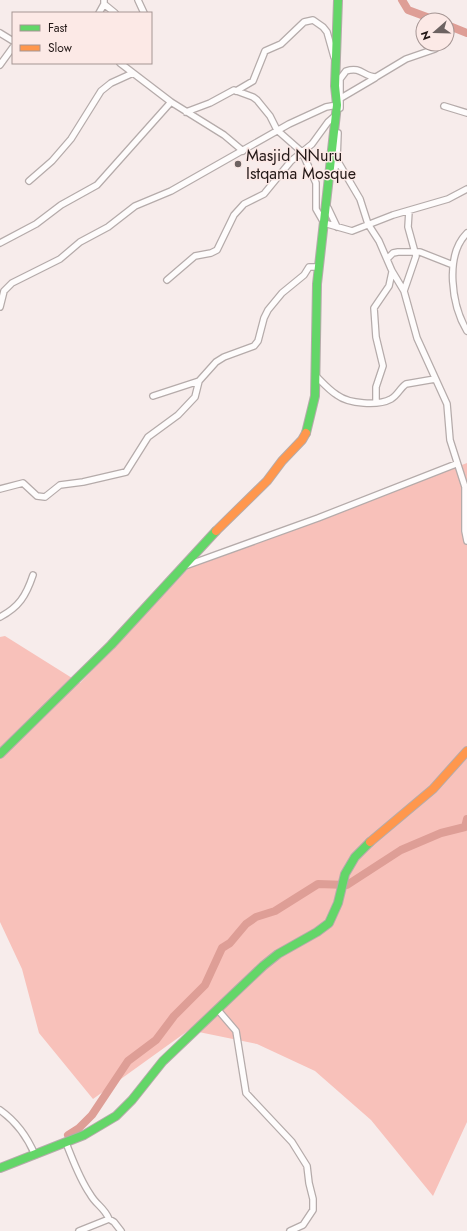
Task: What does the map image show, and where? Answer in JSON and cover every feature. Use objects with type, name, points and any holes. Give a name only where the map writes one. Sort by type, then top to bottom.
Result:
[{"type":"street","points":[[138,0],[144,12]]},
{"type":"street","points":[[0,754],[111,645],[183,568],[216,530],[267,481],[282,461],[302,440],[308,429],[313,410],[316,376],[319,266],[336,115],[339,101],[335,86],[338,0]]},
{"type":"street","points":[[99,12],[104,2],[114,12]]},
{"type":"street","points":[[186,112],[210,103],[229,91],[236,90],[253,81],[265,52],[286,41],[307,21],[313,20],[323,27],[336,63]]},
{"type":"street","points":[[0,33],[12,40]]},
{"type":"street","points":[[0,65],[12,48]]},
{"type":"street","points":[[0,307],[4,291],[17,280],[60,259],[80,242],[108,227],[135,206],[171,191],[243,151],[277,130],[339,101],[406,59],[426,52]]},
{"type":"street","points":[[121,64],[171,102],[224,135],[243,151]]},
{"type":"street","points":[[337,227],[328,206],[337,160],[340,79],[346,72],[358,70],[370,77],[376,77]]},
{"type":"street","points":[[30,181],[52,161],[71,139],[100,91],[111,83],[132,73]]},
{"type":"street","points":[[236,90],[257,100],[270,116],[277,130],[302,152],[316,183],[317,213],[324,223],[352,231],[368,224],[448,199],[467,189]]},
{"type":"street","points":[[0,243],[36,224],[60,205],[97,185],[171,102]]},
{"type":"street","points":[[444,106],[467,113]]},
{"type":"street","points":[[167,280],[195,256],[211,254],[217,250],[234,215],[244,204],[264,194],[291,161],[312,144],[328,122],[336,115]]},
{"type":"street","points":[[337,160],[360,199],[368,224],[404,292],[416,338],[447,404],[450,440],[456,464],[465,487],[465,531],[467,541]]},
{"type":"street","points":[[404,292],[409,281],[416,252],[408,227],[409,211]]},
{"type":"street","points":[[467,234],[458,244],[453,265],[457,303],[467,331]]},
{"type":"street","points":[[387,259],[393,253],[416,252],[423,253],[431,258],[453,265]]},
{"type":"street","points":[[0,489],[23,483],[36,496],[44,497],[60,485],[83,482],[126,472],[148,437],[178,415],[195,397],[199,381],[216,362],[224,357],[254,346],[258,341],[264,318],[275,301],[304,275],[309,267],[319,266]]},
{"type":"street","points":[[376,403],[376,387],[383,366],[376,337],[374,308],[389,286],[392,271]]},
{"type":"street","points":[[316,376],[337,395],[344,399],[376,403],[386,401],[395,396],[406,384],[435,379]]},
{"type":"street","points":[[152,396],[199,381]]},
{"type":"street","points":[[183,568],[456,464]]},
{"type":"street","points":[[0,617],[20,604],[26,595],[33,575]]},
{"type":"street","points":[[0,1168],[35,1155],[100,1127],[121,1112],[163,1061],[274,957],[317,932],[328,923],[335,912],[349,866],[364,847],[433,789],[467,751]]},
{"type":"street","points":[[218,1010],[235,1027],[246,1093],[292,1142],[307,1166],[308,1183],[313,1199],[313,1210],[303,1225],[292,1231]]},
{"type":"street","points":[[0,1110],[16,1122],[28,1139],[35,1155]]},
{"type":"street","points":[[66,1142],[84,1185],[96,1204],[103,1207],[109,1219],[114,1222],[121,1231]]},
{"type":"street","points":[[79,1231],[109,1219]]},
{"type":"shaded area","points":[[467,463],[467,1122],[433,1196],[371,1120],[315,1071],[257,1044],[189,1030],[93,1099],[39,1033],[22,969],[0,922],[0,637],[5,636],[80,683],[189,568]]},
{"type":"waterway","points":[[402,0],[408,10],[415,13]]},
{"type":"waterway","points":[[455,28],[467,33]]},
{"type":"waterway","points":[[68,1135],[79,1128],[92,1115],[128,1061],[156,1040],[174,1016],[205,985],[222,948],[230,943],[246,924],[256,917],[275,911],[318,884],[347,885],[401,850],[441,833],[465,827],[467,819]]},
{"type":"traffic: fast","points":[[306,433],[315,396],[317,284],[337,105],[335,86],[338,0]]},
{"type":"traffic: fast","points":[[0,754],[111,645],[216,531]]},
{"type":"traffic: fast","points":[[0,1168],[84,1135],[116,1116],[132,1100],[163,1061],[263,966],[278,954],[317,932],[329,923],[338,903],[345,874],[355,857],[370,842]]},
{"type":"traffic: slow","points":[[216,531],[267,481],[282,461],[302,440],[306,433]]},
{"type":"traffic: slow","points":[[370,842],[433,789],[467,751]]},
{"type":"place","name":"Masjid NNuru Istqama Mosque","points":[[238,164]]}]
